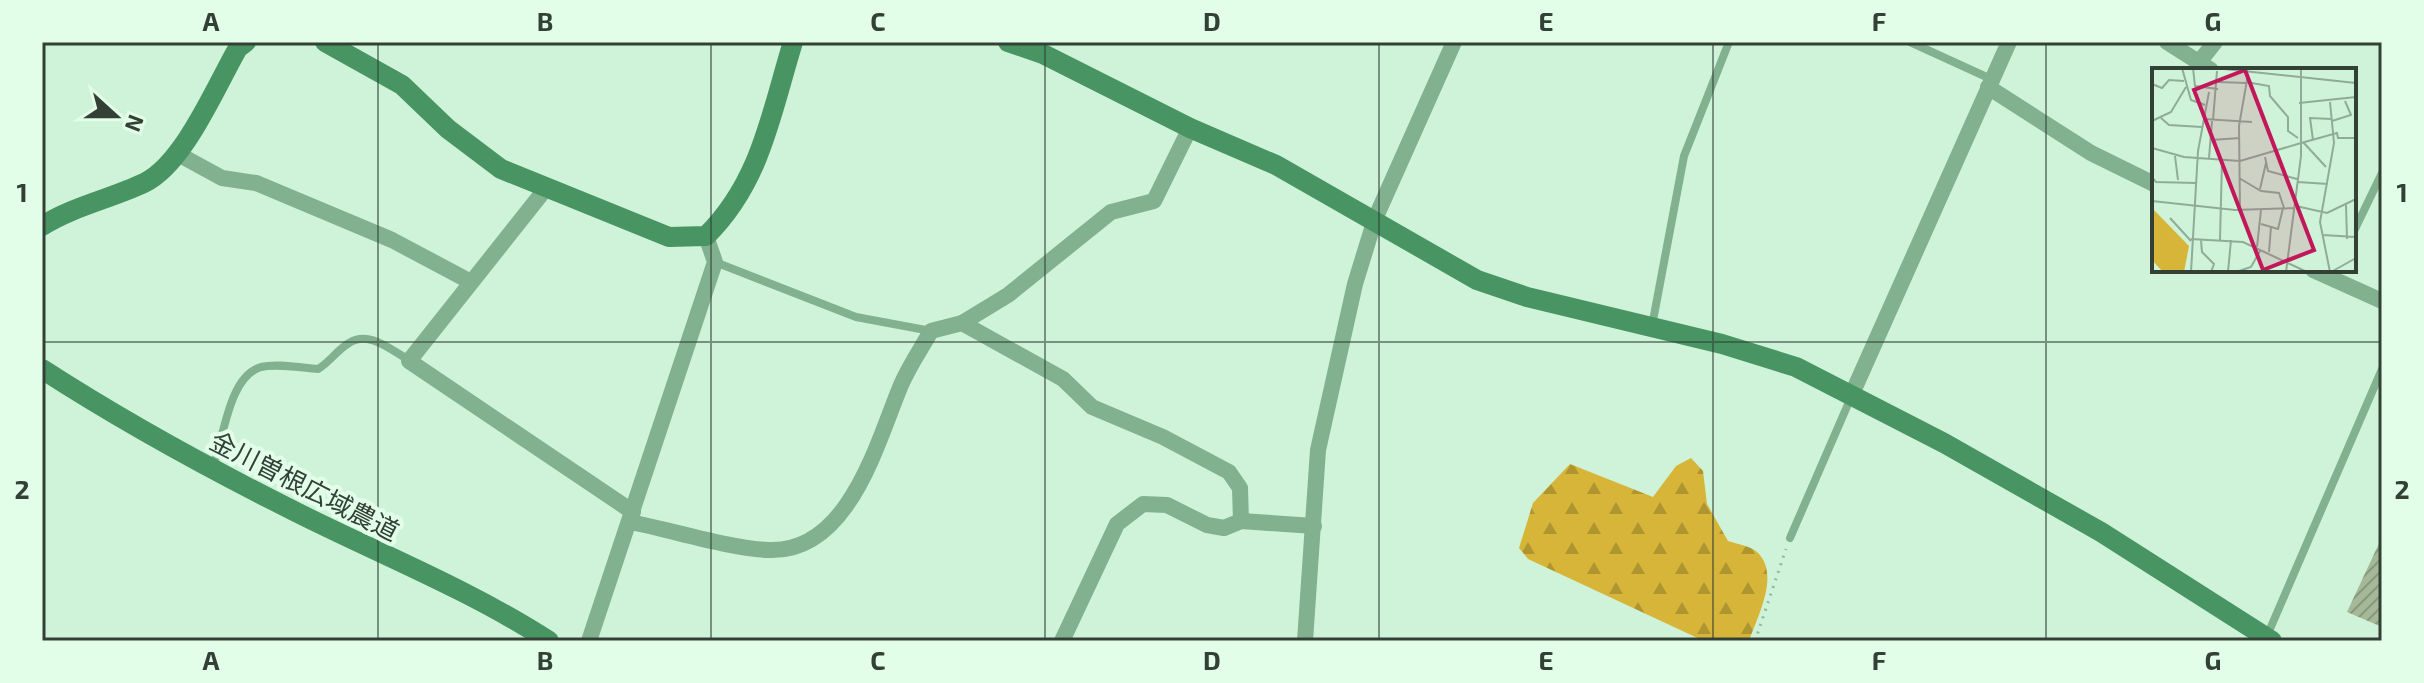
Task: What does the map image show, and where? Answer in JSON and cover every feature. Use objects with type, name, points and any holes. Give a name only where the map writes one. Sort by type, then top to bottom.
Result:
[{"type":"street","points":[[325,42],[402,85],[448,129],[501,169],[669,237],[706,236],[727,216],[752,177],[793,42]]},
{"type":"street","points":[[1008,42],[1043,54],[1190,128],[1276,165],[1375,219],[1409,244],[1477,280],[1527,297],[1652,327],[1796,367],[1852,394],[2101,532],[2269,639]]},
{"type":"street","points":[[1305,641],[1318,450],[1355,284],[1375,219],[1454,42]]},
{"type":"street","points":[[1852,394],[2009,42]]},
{"type":"street","points":[[2167,42],[2206,66],[2215,42]]},
{"type":"street","points":[[42,226],[68,210],[147,182],[178,154],[238,44]]},
{"type":"street","points":[[1989,83],[2091,153],[2152,183]]},
{"type":"street","points":[[547,187],[409,361],[632,517],[770,550],[797,545],[828,529],[858,487],[903,381],[931,331],[962,323],[1031,279],[1111,212],[1154,201],[1190,128]]},
{"type":"street","points":[[178,154],[222,178],[256,183],[392,240],[471,282]]},
{"type":"street","points":[[589,641],[715,262],[706,236]]},
{"type":"street","points":[[2333,274],[2382,301]]},
{"type":"street","points":[[962,323],[1063,379],[1092,407],[1163,437],[1229,472],[1240,488],[1241,521]]},
{"type":"street","name":"金川曽根広域農道","points":[[42,369],[120,419],[513,618],[549,641]]},
{"type":"street","points":[[1062,641],[1117,524],[1143,504],[1167,505],[1207,525],[1224,528],[1241,521],[1314,526]]},
{"type":"lane","points":[[1652,327],[1684,156],[1729,42]]},
{"type":"lane","points":[[1910,42],[1989,83]]},
{"type":"lane","points":[[2356,227],[2382,173]]},
{"type":"lane","points":[[715,262],[856,317],[931,331]]},
{"type":"lane","points":[[212,468],[224,439],[230,401],[251,373],[262,367],[318,369],[348,343],[361,338],[373,339],[409,361]]},
{"type":"lane","points":[[2269,639],[2382,369]]},
{"type":"lane","points":[[1790,538],[1852,394]]},
{"type":"path","points":[[1755,641],[1790,538]]},
{"type":"green space","points":[[1691,458],[1703,471],[1707,504],[1728,541],[1754,550],[1764,561],[1767,572],[1765,596],[1749,641],[1704,641],[1528,559],[1519,548],[1533,503],[1570,464],[1653,497],[1676,466]]},
{"type":"building","points":[[2382,537],[2382,627],[2347,612]]}]
